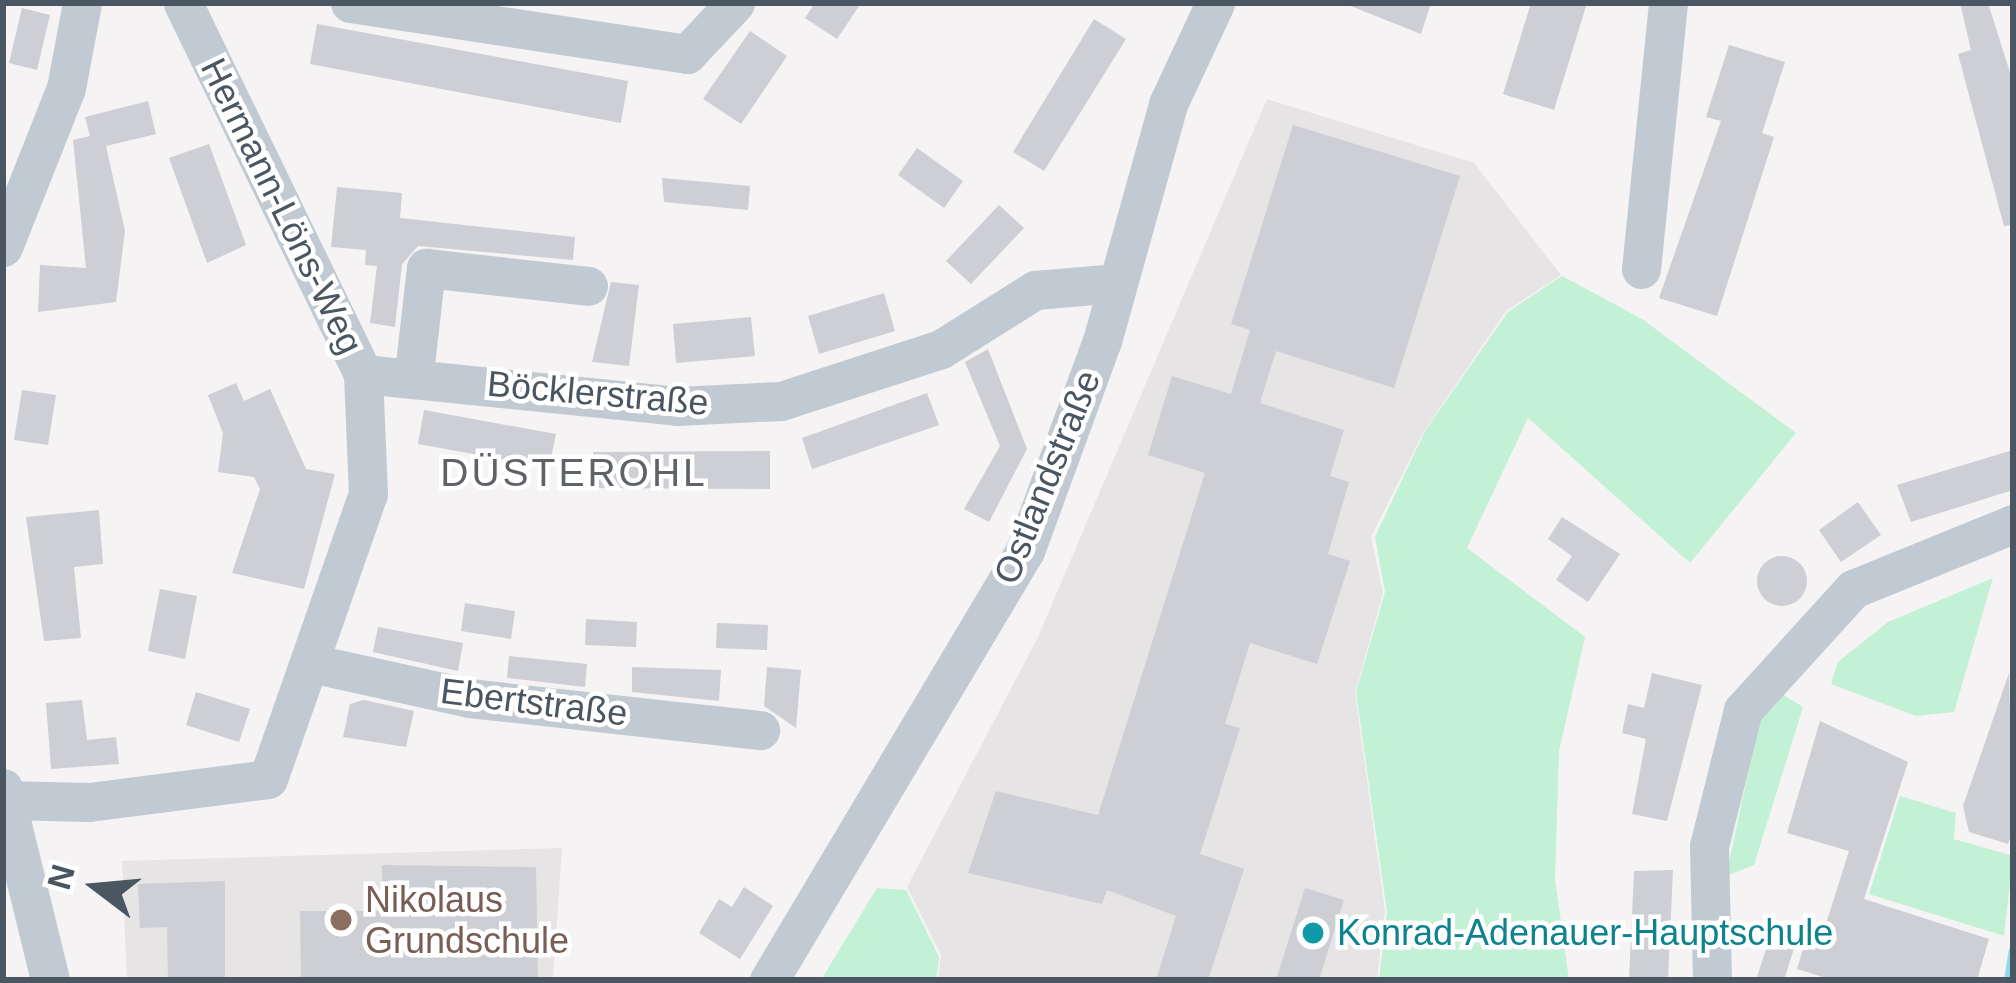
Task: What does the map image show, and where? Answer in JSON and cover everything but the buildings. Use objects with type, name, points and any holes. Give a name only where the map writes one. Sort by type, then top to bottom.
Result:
[{"type":"street","points":[[3,247],[65,88],[82,3]]},
{"type":"street","points":[[350,3],[687,54],[735,3]]},
{"type":"street","name":"Ostlandstraße","points":[[769,980],[1025,551],[1118,283],[1168,104],[1215,3]]},
{"type":"street","points":[[1642,269],[1668,3]]},
{"type":"street","name":"Hermann-Löns-Weg","points":[[4,794],[89,802],[268,778],[368,494],[363,374],[195,6]]},
{"type":"street","points":[[414,373],[426,268],[588,286]]},
{"type":"street","name":"Böcklerstraße","points":[[363,374],[414,373],[677,406],[781,401],[941,349],[1035,290],[1118,283]]},
{"type":"street","points":[[1712,980],[1709,846],[1743,710],[1853,589],[2013,524]]},
{"type":"street","name":"Ebertstraße","points":[[310,663],[469,698],[760,730]]},
{"type":"street","points":[[4,794],[50,980]]},
{"type":"shaded area","name":"Konrad-Adenauer-Hauptschule","points":[[1267,99],[1474,163],[1561,275],[1506,311],[1424,431],[1371,537],[1383,593],[1355,693],[1385,911],[1377,980],[938,980],[941,955],[907,887],[1038,637]]},
{"type":"shaded area","name":"Nikolaus Grundschule","points":[[562,848],[553,980],[127,980],[122,861]]},
{"type":"green space","points":[[1562,276],[1642,319],[1796,433],[1690,563],[1528,418],[1467,548],[1585,637],[1559,751],[1555,879],[1569,980],[1379,980],[1387,912],[1356,692],[1385,592],[1375,537],[1425,431],[1508,312]]},
{"type":"green space","points":[[1993,578],[1954,712],[1916,716],[1831,684],[1838,662],[1888,622]]},
{"type":"green space","points":[[1779,692],[1803,707],[1754,865],[1726,876],[1760,717]]},
{"type":"green space","points":[[1900,796],[1956,813],[1954,839],[2013,856],[2004,936],[1869,894]]},
{"type":"green space","points":[[877,888],[906,890],[939,957],[936,980],[821,980]]},
{"type":"waterway","points":[[2008,980],[2013,950]]},
{"type":"place","name":"Nikolaus Grundschule","points":[[341,920]]},
{"type":"place","name":"Konrad-Adenauer-Hauptschule","points":[[1313,933]]},
{"type":"district","name":"DÜSTEROHL","points":[[574,473]]}]
